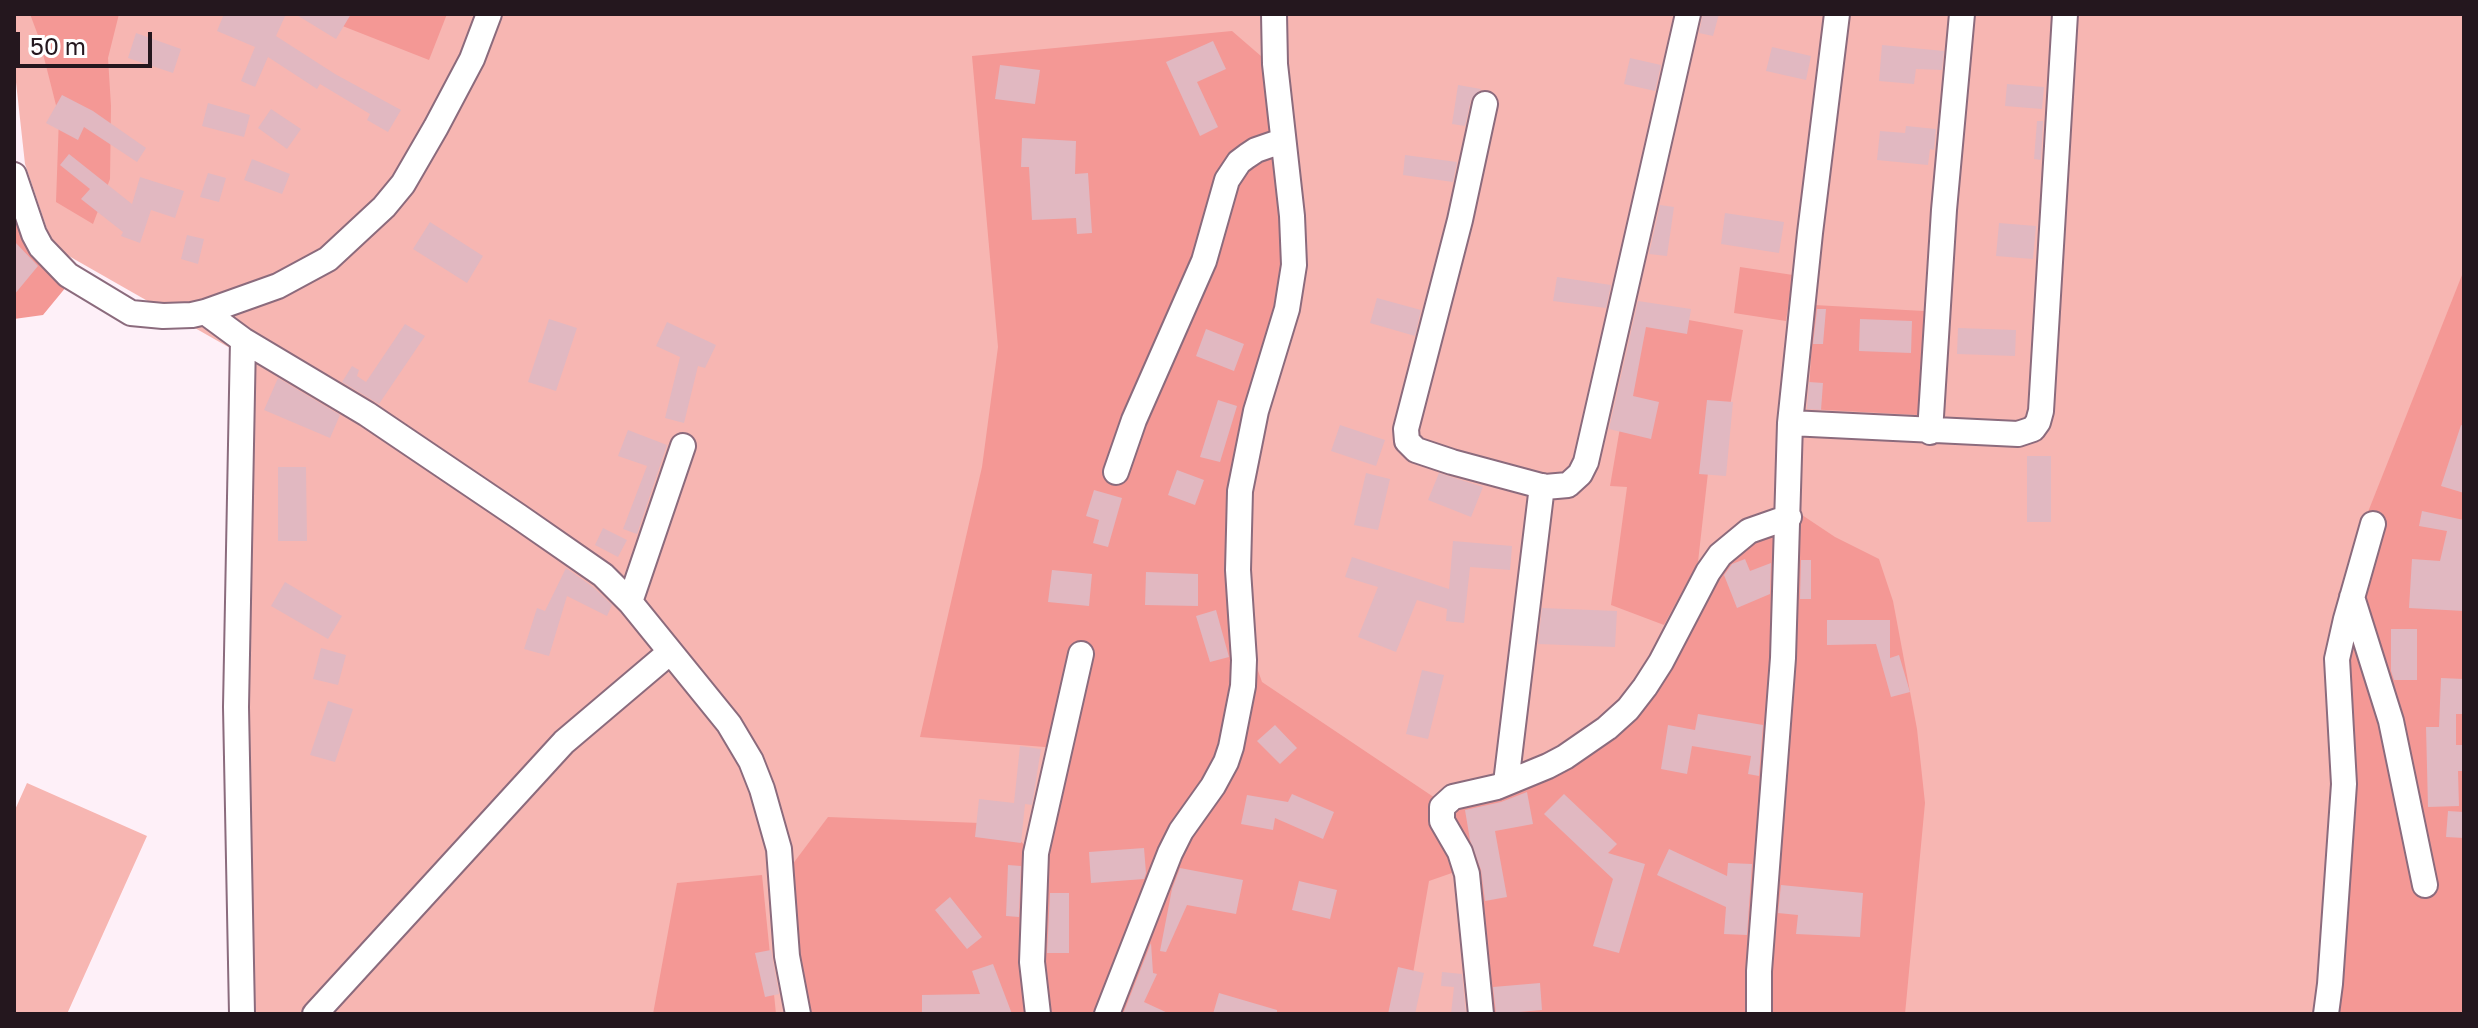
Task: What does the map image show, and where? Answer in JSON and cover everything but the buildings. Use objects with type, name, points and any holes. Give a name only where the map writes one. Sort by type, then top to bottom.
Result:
[{"type":"street","points":[[14,175],[34,234],[52,260],[68,275],[131,313],[172,316],[205,312],[278,286],[328,259],[384,207],[403,184],[436,127],[472,59],[489,14]]},
{"type":"street","points":[[1107,1014],[1170,853],[1181,831],[1220,775],[1231,747],[1243,686],[1238,583],[1240,491],[1256,411],[1287,309],[1294,265],[1292,216],[1273,42],[1274,14]]},
{"type":"street","points":[[1485,104],[1460,220],[1406,435],[1410,447],[1416,450],[1542,486],[1568,485],[1580,474],[1586,462],[1688,14]]},
{"type":"street","points":[[1759,1014],[1759,971],[1783,658],[1790,423],[1837,14]]},
{"type":"street","points":[[1930,432],[1944,210],[1962,14]]},
{"type":"street","points":[[1790,423],[2018,434],[2033,429],[2038,422],[2065,14]]},
{"type":"street","points":[[1116,472],[1134,420],[1204,261],[1227,180],[1247,156],[1282,141]]},
{"type":"street","points":[[205,312],[243,340],[367,414],[493,499],[603,575],[630,602],[742,743],[762,789],[779,849],[787,956],[798,1014]]},
{"type":"street","points":[[242,1014],[236,707],[243,340]]},
{"type":"street","points":[[630,602],[683,446]]},
{"type":"street","points":[[1506,783],[1542,486]]},
{"type":"street","points":[[1481,1014],[1467,874],[1460,852],[1445,828],[1442,807],[1453,797],[1506,783],[1565,757],[1607,728],[1628,709],[1661,662],[1720,555],[1749,531],[1789,517]]},
{"type":"street","points":[[2326,1014],[2344,784],[2337,659],[2373,524]]},
{"type":"street","points":[[2352,597],[2391,721],[2425,885]]},
{"type":"street","points":[[315,1014],[564,742],[669,653]]},
{"type":"street","points":[[1038,1014],[1032,962],[1036,853],[1081,654]]},
{"type":"shaded area","points":[[14,14],[2464,14],[2464,1014],[238,1014],[244,356],[53,247],[25,164],[14,64]]},
{"type":"shaded area","points":[[30,14],[119,14],[108,58],[110,179],[93,224],[56,202],[59,117]]},
{"type":"shaded area","points":[[312,14],[447,14],[429,60]]},
{"type":"shaded area","points":[[1232,31],[1269,63],[1293,240],[1259,388],[1237,611],[1262,682],[1450,808],[1564,760],[1651,674],[1712,557],[1787,505],[1835,537],[1879,559],[1893,601],[1917,729],[1925,803],[1905,1014],[1479,1014],[1469,867],[1429,881],[1406,1014],[809,1014],[783,877],[828,817],[1005,824],[1038,860],[1057,748],[920,737],[982,467],[998,347],[972,56]]},
{"type":"shaded area","points":[[14,172],[71,281],[43,315],[14,319]]},
{"type":"shaded area","points":[[1740,267],[1793,275],[1786,321],[1734,313]]},
{"type":"shaded area","points":[[2464,270],[2464,1014],[2332,1014],[2332,663],[2364,522]]},
{"type":"shaded area","points":[[1814,305],[1924,311],[1918,415],[1808,409]]},
{"type":"shaded area","points":[[1640,311],[1743,330],[1729,412],[1715,410],[1698,562],[1664,625],[1611,605],[1627,487],[1610,486]]},
{"type":"shaded area","points":[[27,783],[147,836],[67,1014],[14,1014],[14,812]]},
{"type":"shaded area","points":[[762,875],[776,1014],[653,1014],[677,883]]}]
